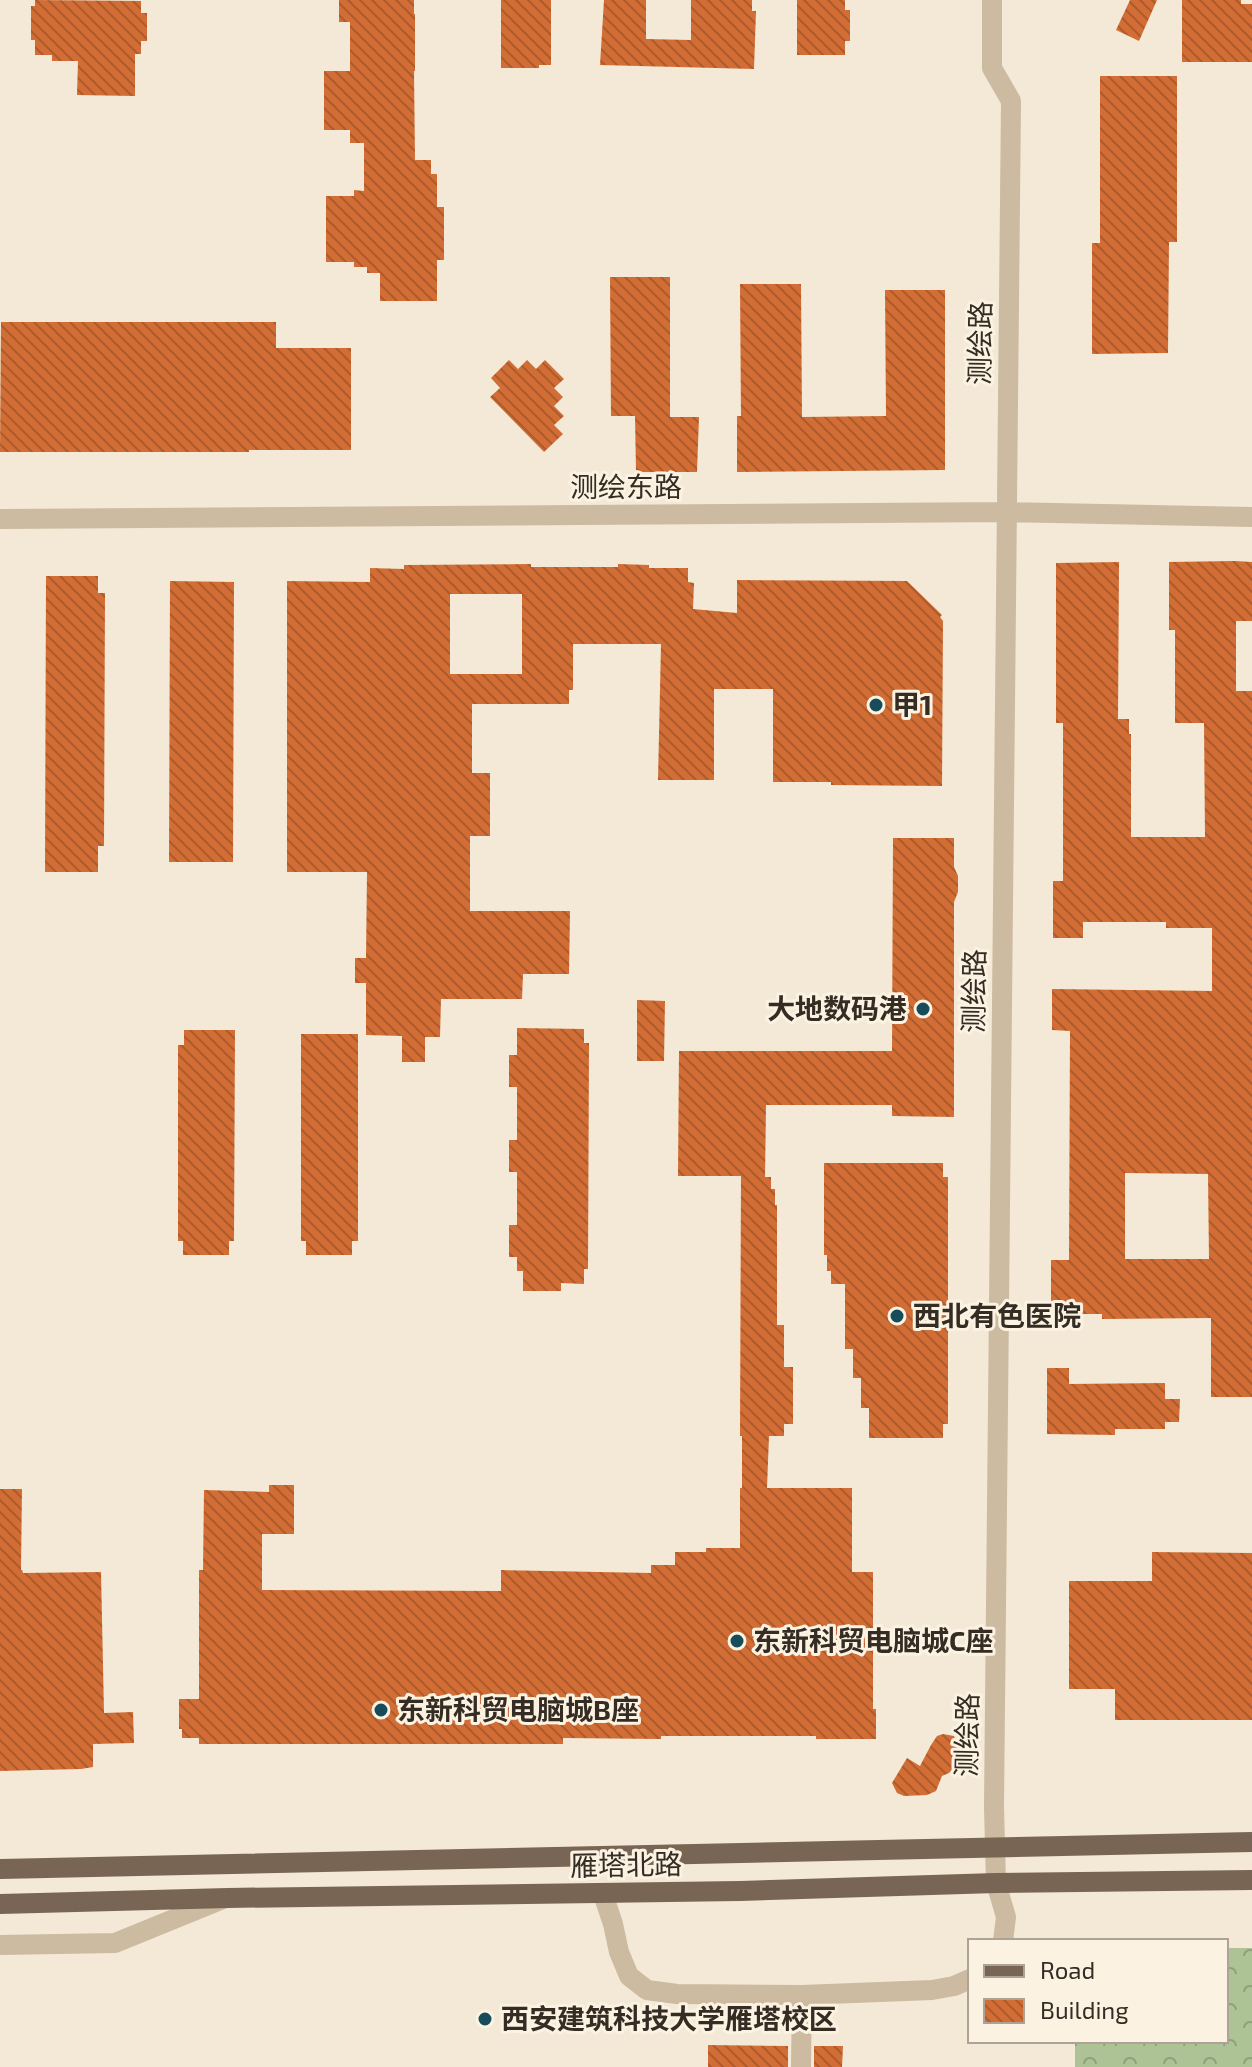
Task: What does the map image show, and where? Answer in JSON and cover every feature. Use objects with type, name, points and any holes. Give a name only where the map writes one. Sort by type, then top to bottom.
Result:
[{"type":"main road","name":"雁塔北路","points":[[0,1869],[1252,1842]]},
{"type":"main road","name":"雁塔北路","points":[[0,1904],[1252,1880]]},
{"type":"street","name":"测绘路","points":[[992,0],[992,68],[1011,101],[995,1846],[996,1883],[1006,1917],[1003,1939]]},
{"type":"street","name":"测绘东路","points":[[0,519],[1007,512],[1252,517]]},
{"type":"street","points":[[603,1894],[629,1976],[647,1990],[677,1994],[802,1995],[932,1990],[968,1980]]},
{"type":"street","points":[[0,1945],[115,1943],[228,1898]]},
{"type":"street","points":[[801,2067],[802,1995]]},
{"type":"green space","points":[[1228,1948],[1252,1948],[1252,2067],[1075,2067],[1075,2043],[1228,2043]]},
{"type":"building","points":[[35,0],[141,1],[141,13],[147,13],[147,41],[141,41],[141,54],[135,54],[135,96],[77,95],[78,61],[52,61],[52,55],[35,55],[35,40],[31,40],[31,6],[35,6]]},
{"type":"building","points":[[339,0],[414,0],[415,160],[431,160],[431,174],[437,174],[437,207],[444,207],[444,260],[437,260],[437,301],[380,301],[380,273],[367,273],[367,267],[354,267],[354,262],[326,262],[326,196],[354,196],[354,190],[364,191],[364,143],[350,143],[350,130],[324,130],[324,71],[350,71],[350,22],[339,22]]},
{"type":"building","points":[[501,0],[551,0],[551,65],[501,68]]},
{"type":"building","points":[[604,0],[646,0],[646,39],[691,40],[691,0],[752,0],[752,11],[756,11],[754,69],[600,65]]},
{"type":"building","points":[[797,0],[845,0],[845,10],[850,10],[850,41],[845,41],[845,55],[797,55]]},
{"type":"building","points":[[1130,0],[1157,0],[1139,41],[1116,30]]},
{"type":"building","points":[[1182,0],[1241,0],[1241,4],[1252,4],[1252,62],[1182,62]]},
{"type":"building","points":[[1100,76],[1177,76],[1177,242],[1169,242],[1168,353],[1092,354],[1092,243],[1100,243]]},
{"type":"building","points":[[610,277],[670,277],[670,417],[699,417],[697,472],[636,472],[635,416],[611,416]]},
{"type":"building","points":[[740,284],[801,284],[802,417],[886,416],[885,290],[945,290],[945,470],[737,472],[737,416],[741,416]]},
{"type":"building","points":[[1,322],[276,322],[276,348],[351,348],[351,450],[0,452]]},
{"type":"building","points":[[509,360],[518,369],[527,360],[536,369],[545,360],[564,379],[554,388],[563,397],[554,406],[564,416],[554,425],[563,434],[544,452],[490,397],[500,388],[491,378]]},
{"type":"building","points":[[1119,562],[1118,719],[1129,719],[1131,734],[1131,837],[1205,837],[1204,723],[1175,723],[1175,630],[1169,630],[1169,562],[1252,562],[1252,621],[1236,621],[1236,691],[1252,691],[1252,1397],[1211,1397],[1211,1318],[1102,1319],[1102,1314],[1051,1314],[1051,1260],[1069,1260],[1070,1031],[1052,1030],[1052,989],[1212,991],[1212,928],[1166,928],[1166,922],[1083,922],[1083,938],[1053,938],[1053,881],[1063,881],[1063,723],[1056,723],[1056,563]],"holes":[[[1125,1173],[1208,1174],[1209,1259],[1125,1259]]]},
{"type":"building","points":[[618,564],[688,568],[688,582],[694,583],[693,609],[737,613],[737,580],[907,581],[942,615],[942,786],[773,782],[773,689],[714,689],[714,780],[658,780],[661,644],[573,644],[573,690],[569,690],[569,704],[472,704],[472,773],[490,773],[490,836],[470,836],[470,911],[570,911],[569,974],[523,974],[522,999],[441,999],[440,1037],[425,1037],[425,1062],[402,1062],[402,1036],[366,1035],[366,983],[355,983],[355,958],[366,958],[367,872],[287,872],[287,581],[370,582],[370,568],[404,569],[404,565],[618,567]],"holes":[[[450,594],[522,594],[522,674],[450,674]]]},
{"type":"building","points":[[46,576],[98,576],[98,593],[105,593],[104,846],[98,846],[98,872],[45,872]]},
{"type":"building","points":[[170,581],[234,582],[233,862],[169,862]]},
{"type":"building","points":[[893,838],[954,838],[958,892],[954,902],[954,1117],[892,1116],[892,1105],[766,1105],[765,1177],[771,1177],[771,1189],[775,1189],[777,1205],[777,1325],[784,1325],[784,1367],[793,1367],[793,1424],[784,1424],[784,1436],[769,1436],[767,1488],[852,1488],[852,1572],[873,1572],[873,1709],[876,1709],[876,1739],[661,1736],[661,1739],[563,1738],[563,1744],[199,1744],[199,1738],[182,1738],[179,1699],[199,1699],[199,1570],[203,1570],[204,1490],[269,1492],[269,1485],[294,1485],[294,1534],[262,1534],[262,1590],[501,1591],[501,1570],[651,1573],[651,1565],[675,1565],[675,1552],[740,1548],[741,1176],[678,1176],[679,1051],[892,1051]]},
{"type":"building","points":[[637,1000],[665,1001],[664,1061],[637,1061]]},
{"type":"building","points":[[517,1028],[584,1029],[584,1043],[589,1043],[588,1269],[584,1269],[584,1284],[561,1283],[561,1291],[523,1291],[523,1271],[517,1271],[517,1257],[509,1257],[509,1225],[517,1225],[517,1172],[509,1172],[509,1140],[517,1140],[517,1087],[509,1087],[509,1055],[517,1055]]},
{"type":"building","points":[[184,1030],[235,1030],[234,1241],[229,1241],[229,1255],[183,1255],[183,1241],[178,1241],[178,1045],[184,1045]]},
{"type":"building","points":[[301,1034],[358,1034],[358,1241],[352,1241],[352,1255],[306,1255],[306,1241],[301,1241]]},
{"type":"building","name":"西北有色医院","points":[[824,1163],[943,1163],[943,1177],[948,1177],[948,1424],[943,1424],[943,1438],[869,1438],[869,1408],[861,1408],[861,1378],[853,1378],[853,1349],[845,1349],[845,1284],[831,1284],[831,1271],[827,1271],[827,1255],[824,1255]]},
{"type":"building","points":[[1047,1368],[1069,1368],[1069,1384],[1165,1383],[1165,1399],[1180,1399],[1179,1422],[1165,1422],[1165,1429],[1115,1429],[1115,1435],[1047,1434]]},
{"type":"building","points":[[0,1489],[22,1489],[23,1573],[101,1572],[104,1713],[133,1712],[134,1743],[93,1744],[93,1767],[0,1771]]},
{"type":"building","points":[[1152,1552],[1252,1553],[1252,1720],[1115,1720],[1115,1689],[1069,1689],[1069,1581],[1152,1581]]},
{"type":"building","points":[[937,1736],[954,1736],[963,1759],[942,1776],[936,1791],[927,1795],[904,1796],[897,1793],[892,1783],[907,1758],[920,1766]]},
{"type":"building","points":[[708,2045],[788,2046],[788,2067],[708,2067]]},
{"type":"building","points":[[814,2046],[843,2046],[842,2067],[814,2067]]},
{"type":"place","name":"甲1","points":[[876,705]]},
{"type":"place","name":"大地数码港","points":[[923,1009]]},
{"type":"place","name":"西北有色医院","points":[[897,1316]]},
{"type":"place","name":"东新科贸电脑城C座","points":[[737,1641]]},
{"type":"place","name":"东新科贸电脑城B座","points":[[381,1710]]},
{"type":"place","name":"西安建筑科技大学雁塔校区","points":[[485,2019]]}]
